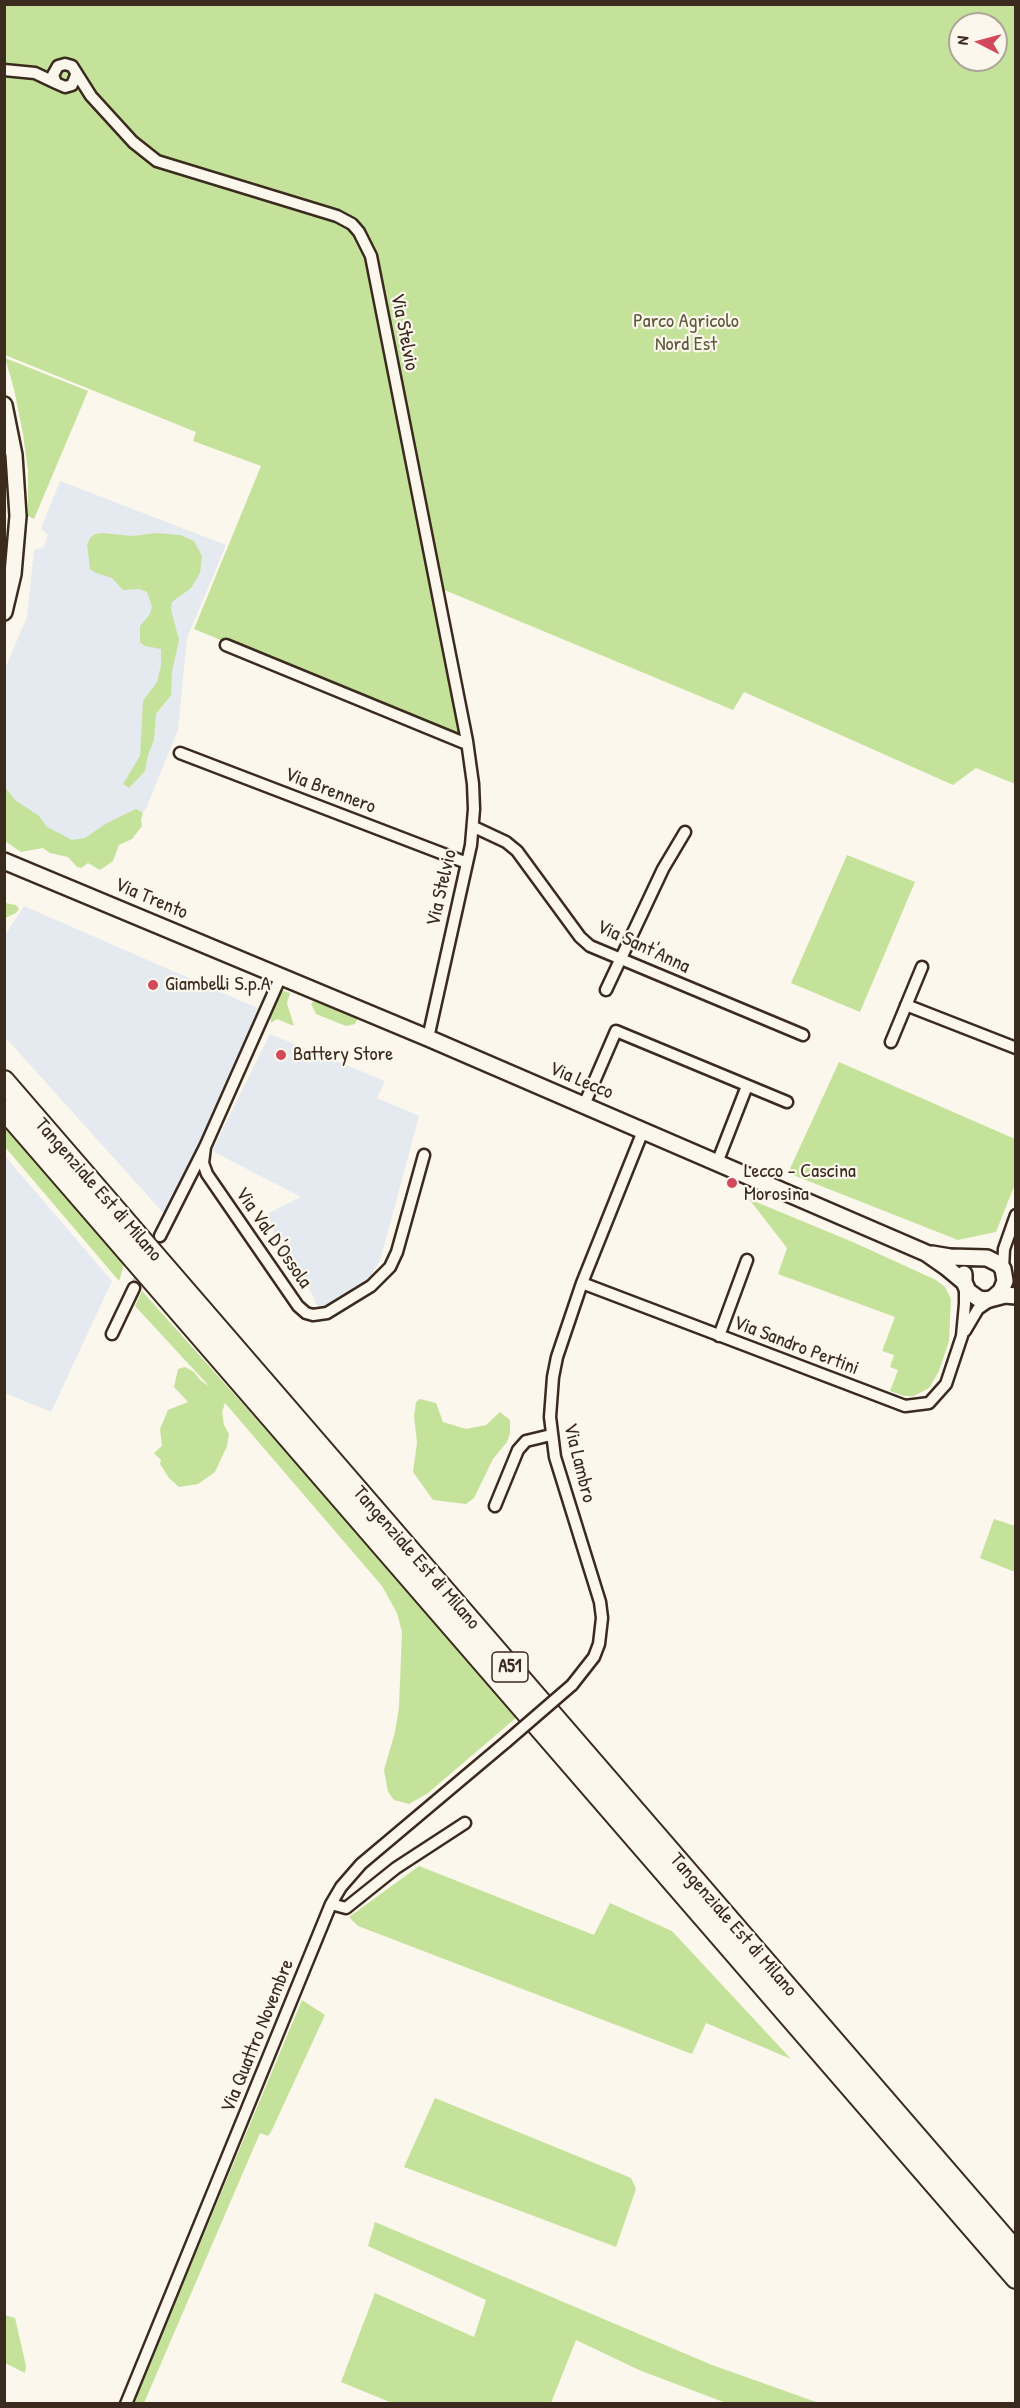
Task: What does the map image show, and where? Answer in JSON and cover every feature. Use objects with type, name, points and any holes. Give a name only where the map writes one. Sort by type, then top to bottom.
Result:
[{"type":"highway","name":"Tangenziale Est di Milano","points":[[4,1081],[1016,2252]]},
{"type":"highway","name":"Tangenziale Est di Milano","points":[[4,1109],[1016,2278]]},
{"type":"street","points":[[4,70],[34,74],[62,87],[74,82],[76,75],[69,64],[62,64],[34,74]]},
{"type":"street","points":[[56,68],[53,75],[56,83]]},
{"type":"street","name":"Via Stelvio","points":[[76,75],[91,96],[133,142],[157,161],[337,216],[352,224],[359,232],[371,256],[473,784],[474,827],[428,1038]]},
{"type":"street","name":"Via Stelvio","points":[[69,86],[91,96]]},
{"type":"street","points":[[4,405],[14,455],[18,516],[13,574],[4,612]]},
{"type":"street","points":[[226,645],[467,744]]},
{"type":"street","name":"Via Brennero","points":[[180,753],[467,863]]},
{"type":"street","name":"Via Sant'Anna","points":[[474,827],[506,842],[517,851],[580,937],[590,946],[803,1035]]},
{"type":"street","points":[[606,990],[663,869],[685,832]]},
{"type":"street","name":"Via Trento","points":[[4,861],[428,1038]]},
{"type":"street","points":[[891,1042],[922,967]]},
{"type":"street","points":[[160,1236],[205,1147],[281,976]]},
{"type":"street","points":[[906,1005],[1016,1048]]},
{"type":"street","points":[[584,1105],[616,1031],[787,1102]]},
{"type":"street","name":"Via Lecco","points":[[428,1038],[926,1253],[964,1284],[968,1292],[979,1299],[1005,1295],[1016,1296]]},
{"type":"street","points":[[717,1163],[747,1086]]},
{"type":"street","name":"Via Lambro","points":[[506,1742],[572,1684],[594,1657],[599,1644],[602,1618],[600,1602],[555,1457],[551,1435],[550,1398],[557,1357],[582,1283],[642,1131]]},
{"type":"street","name":"Via Val D'Ossola","points":[[205,1147],[203,1163],[207,1174],[298,1306],[306,1313],[313,1315],[327,1313],[371,1286],[390,1267],[397,1251],[424,1155]]},
{"type":"street","points":[[962,1336],[964,1284],[968,1266],[1001,1247],[1016,1215]]},
{"type":"street","points":[[962,1336],[978,1309],[1001,1292],[1008,1276],[1002,1257],[1007,1236]]},
{"type":"street","name":"Via Lecco","points":[[926,1253],[982,1259],[999,1264],[1008,1276]]},
{"type":"street","points":[[719,1336],[747,1260]]},
{"type":"street","name":"Via Sandro Pertini","points":[[582,1283],[904,1406],[929,1402],[946,1384],[962,1336]]},
{"type":"street","points":[[112,1334],[134,1288]]},
{"type":"street","points":[[495,1506],[518,1450],[526,1441],[551,1435]]},
{"type":"street","name":"Via Quattro Novembre","points":[[126,2403],[331,1904],[341,1887],[361,1864],[506,1742]]},
{"type":"street","points":[[331,1904],[346,1908],[396,1868],[465,1823]]},
{"type":"shaded area","points":[[60,481],[226,545],[187,638],[178,730],[145,811],[79,847],[12,810],[5,799],[4,671],[27,617],[34,550],[43,548],[48,535],[41,529]]},
{"type":"shaded area","points":[[24,906],[262,1010],[166,1216],[5,1037],[4,937]]},
{"type":"shaded area","points":[[270,1034],[385,1081],[377,1098],[419,1116],[380,1261],[370,1277],[319,1311],[312,1294],[274,1234],[269,1213],[301,1197],[212,1151]]},
{"type":"shaded area","points":[[4,1155],[112,1281],[51,1412],[5,1393]]},
{"type":"green space","name":"Parco Agricolo Nord Est","points":[[4,5],[1015,5],[1015,784],[976,768],[953,785],[744,692],[733,710],[430,584],[458,731],[451,735],[194,629],[261,466],[193,441],[196,432],[5,355]]},
{"type":"green space","points":[[5,358],[88,391],[34,519],[28,516],[28,471],[23,434]]},
{"type":"green space","points":[[156,533],[180,535],[194,541],[202,556],[200,573],[191,588],[172,602],[171,610],[179,640],[172,671],[171,695],[156,714],[154,740],[145,771],[129,788],[123,784],[140,756],[143,701],[157,682],[161,665],[161,649],[145,646],[140,642],[140,626],[150,614],[152,606],[147,592],[139,589],[123,590],[112,578],[90,569],[87,545],[95,534],[133,536]]},
{"type":"green space","points":[[4,786],[15,800],[39,816],[47,827],[72,840],[85,838],[107,823],[136,809],[143,813],[142,826],[132,839],[119,845],[113,861],[100,870],[88,863],[81,868],[77,867],[68,857],[50,853],[43,848],[21,852],[5,841]]},
{"type":"green space","points":[[847,855],[915,882],[860,1012],[791,983]]},
{"type":"green space","points":[[5,903],[16,905],[19,909],[5,918]]},
{"type":"green space","points":[[280,990],[290,993],[287,1003],[294,1026],[277,1019],[271,1023],[270,1013]]},
{"type":"green space","points":[[314,1001],[357,1019],[355,1024],[346,1026],[316,1014],[311,1004]]},
{"type":"green space","points":[[839,1062],[1015,1139],[1015,1184],[996,1232],[958,1240],[788,1173]]},
{"type":"green space","points":[[4,1124],[124,1265],[119,1281],[5,1147]]},
{"type":"green space","points":[[749,1199],[855,1243],[936,1280],[945,1287],[951,1299],[949,1341],[939,1371],[929,1388],[914,1396],[904,1396],[890,1391],[898,1370],[890,1367],[894,1355],[882,1351],[895,1317],[778,1274],[787,1248]]},
{"type":"green space","points":[[142,1291],[368,1544],[517,1717],[428,1793],[409,1804],[394,1800],[388,1792],[384,1770],[395,1732],[399,1707],[402,1632],[397,1613],[382,1586],[225,1403],[222,1412],[224,1425],[229,1434],[227,1446],[215,1472],[198,1484],[179,1487],[169,1478],[160,1464],[161,1460],[154,1453],[162,1446],[160,1429],[168,1410],[188,1402],[174,1387],[178,1369],[185,1367],[209,1386],[135,1306]]},
{"type":"green space","points":[[420,1399],[436,1403],[443,1422],[466,1429],[486,1425],[500,1412],[510,1420],[507,1442],[493,1459],[474,1498],[466,1504],[433,1500],[413,1472],[417,1443],[414,1416],[416,1402]]},
{"type":"green space","points":[[994,1519],[1015,1526],[1015,1572],[980,1558]]},
{"type":"green space","points":[[419,1866],[594,1935],[610,1903],[672,1931],[791,2059],[706,2023],[692,2054],[358,1926],[349,1917]]},
{"type":"green space","points":[[302,2000],[325,2015],[271,2132],[268,2136],[260,2133],[144,2403],[133,2403]]},
{"type":"green space","points":[[435,2098],[631,2178],[636,2189],[616,2247],[404,2167]]},
{"type":"green space","points":[[375,2222],[712,2365],[819,2403],[726,2403],[639,2370],[576,2340],[551,2403],[392,2403],[341,2382],[375,2293],[474,2337],[486,2300],[368,2246]]},
{"type":"green space","points":[[5,2315],[15,2318],[26,2366],[25,2373],[5,2363]]},
{"type":"tunnel","points":[[134,1288],[160,1236]]},
{"type":"place","name":"Giambelli S.p.A","points":[[153,985]]},
{"type":"place","name":"Battery Store","points":[[281,1055]]},
{"type":"place","name":"Lecco - Cascina Morosina","points":[[732,1183]]}]
